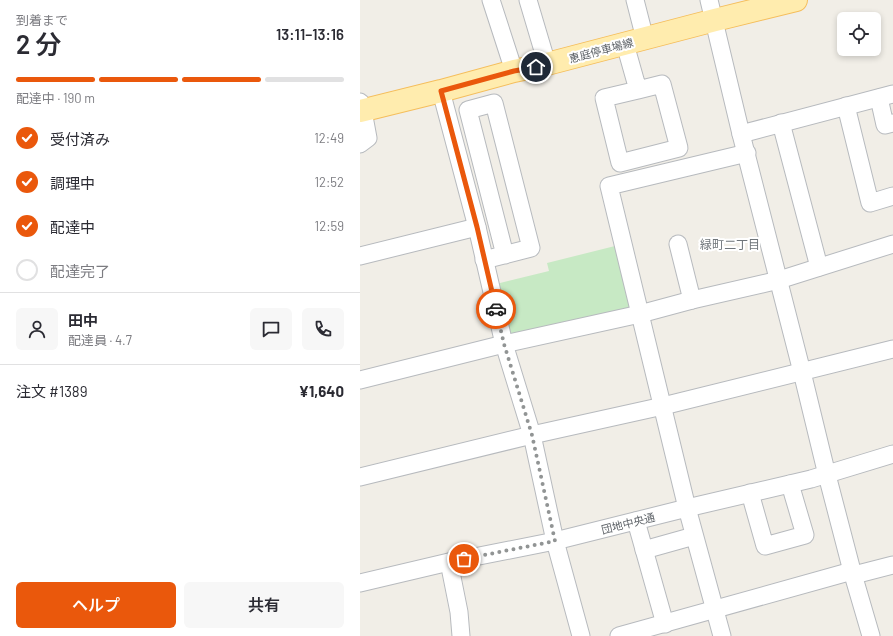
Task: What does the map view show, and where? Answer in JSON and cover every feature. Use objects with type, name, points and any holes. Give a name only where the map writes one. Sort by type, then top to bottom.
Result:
[{"type":"main road","name":"恵庭停車場線","points":[[361,108],[441,91],[635,41],[712,10],[796,0]]},
{"type":"street","points":[[491,0],[514,71]]},
{"type":"street","points":[[528,0],[547,64]]},
{"type":"street","points":[[635,0],[635,41],[638,90]]},
{"type":"street","points":[[712,10],[827,475],[871,636]]},
{"type":"street","points":[[474,82],[480,107]]},
{"type":"street","points":[[662,84],[679,148],[620,163],[604,98],[638,90],[662,84]]},
{"type":"street","points":[[441,91],[477,227],[504,344],[532,435],[555,541],[581,636]]},
{"type":"street","points":[[742,134],[886,96],[885,125],[893,123]]},
{"type":"street","points":[[484,260],[505,255],[531,248],[494,103],[468,110],[505,255]]},
{"type":"street","points":[[846,106],[870,203],[893,196]]},
{"type":"street","points":[[360,144],[368,138],[361,108]]},
{"type":"street","points":[[781,123],[819,267]]},
{"type":"street","points":[[722,636],[694,536],[609,186],[747,153]]},
{"type":"street","points":[[360,256],[477,227]]},
{"type":"street","points":[[678,244],[692,300]]},
{"type":"street","points":[[360,380],[504,344],[640,314],[692,300],[779,280],[893,244]]},
{"type":"street","points":[[360,478],[532,435],[663,406],[893,349]]},
{"type":"street","name":"団地中央通","points":[[360,583],[450,562],[555,541],[750,494],[827,475],[893,454]]},
{"type":"street","points":[[750,494],[765,546],[805,535],[790,484]]},
{"type":"street","points":[[636,521],[664,624]]},
{"type":"street","points":[[644,550],[694,536]]},
{"type":"street","points":[[450,562],[459,612],[461,636]]},
{"type":"street","points":[[619,636],[853,573],[893,565]]},
{"type":"green space","points":[[615,246],[631,307],[511,334],[496,284],[549,271],[547,263]]},
{"type":"way so far","points":[[464,559],[555,541],[532,435],[504,344],[496,309]]},
{"type":"district","name":"緑町二丁目","points":[[730,244]]},
{"type":"route","points":[[496,309],[477,227],[441,91],[514,71],[536,67]]}]
